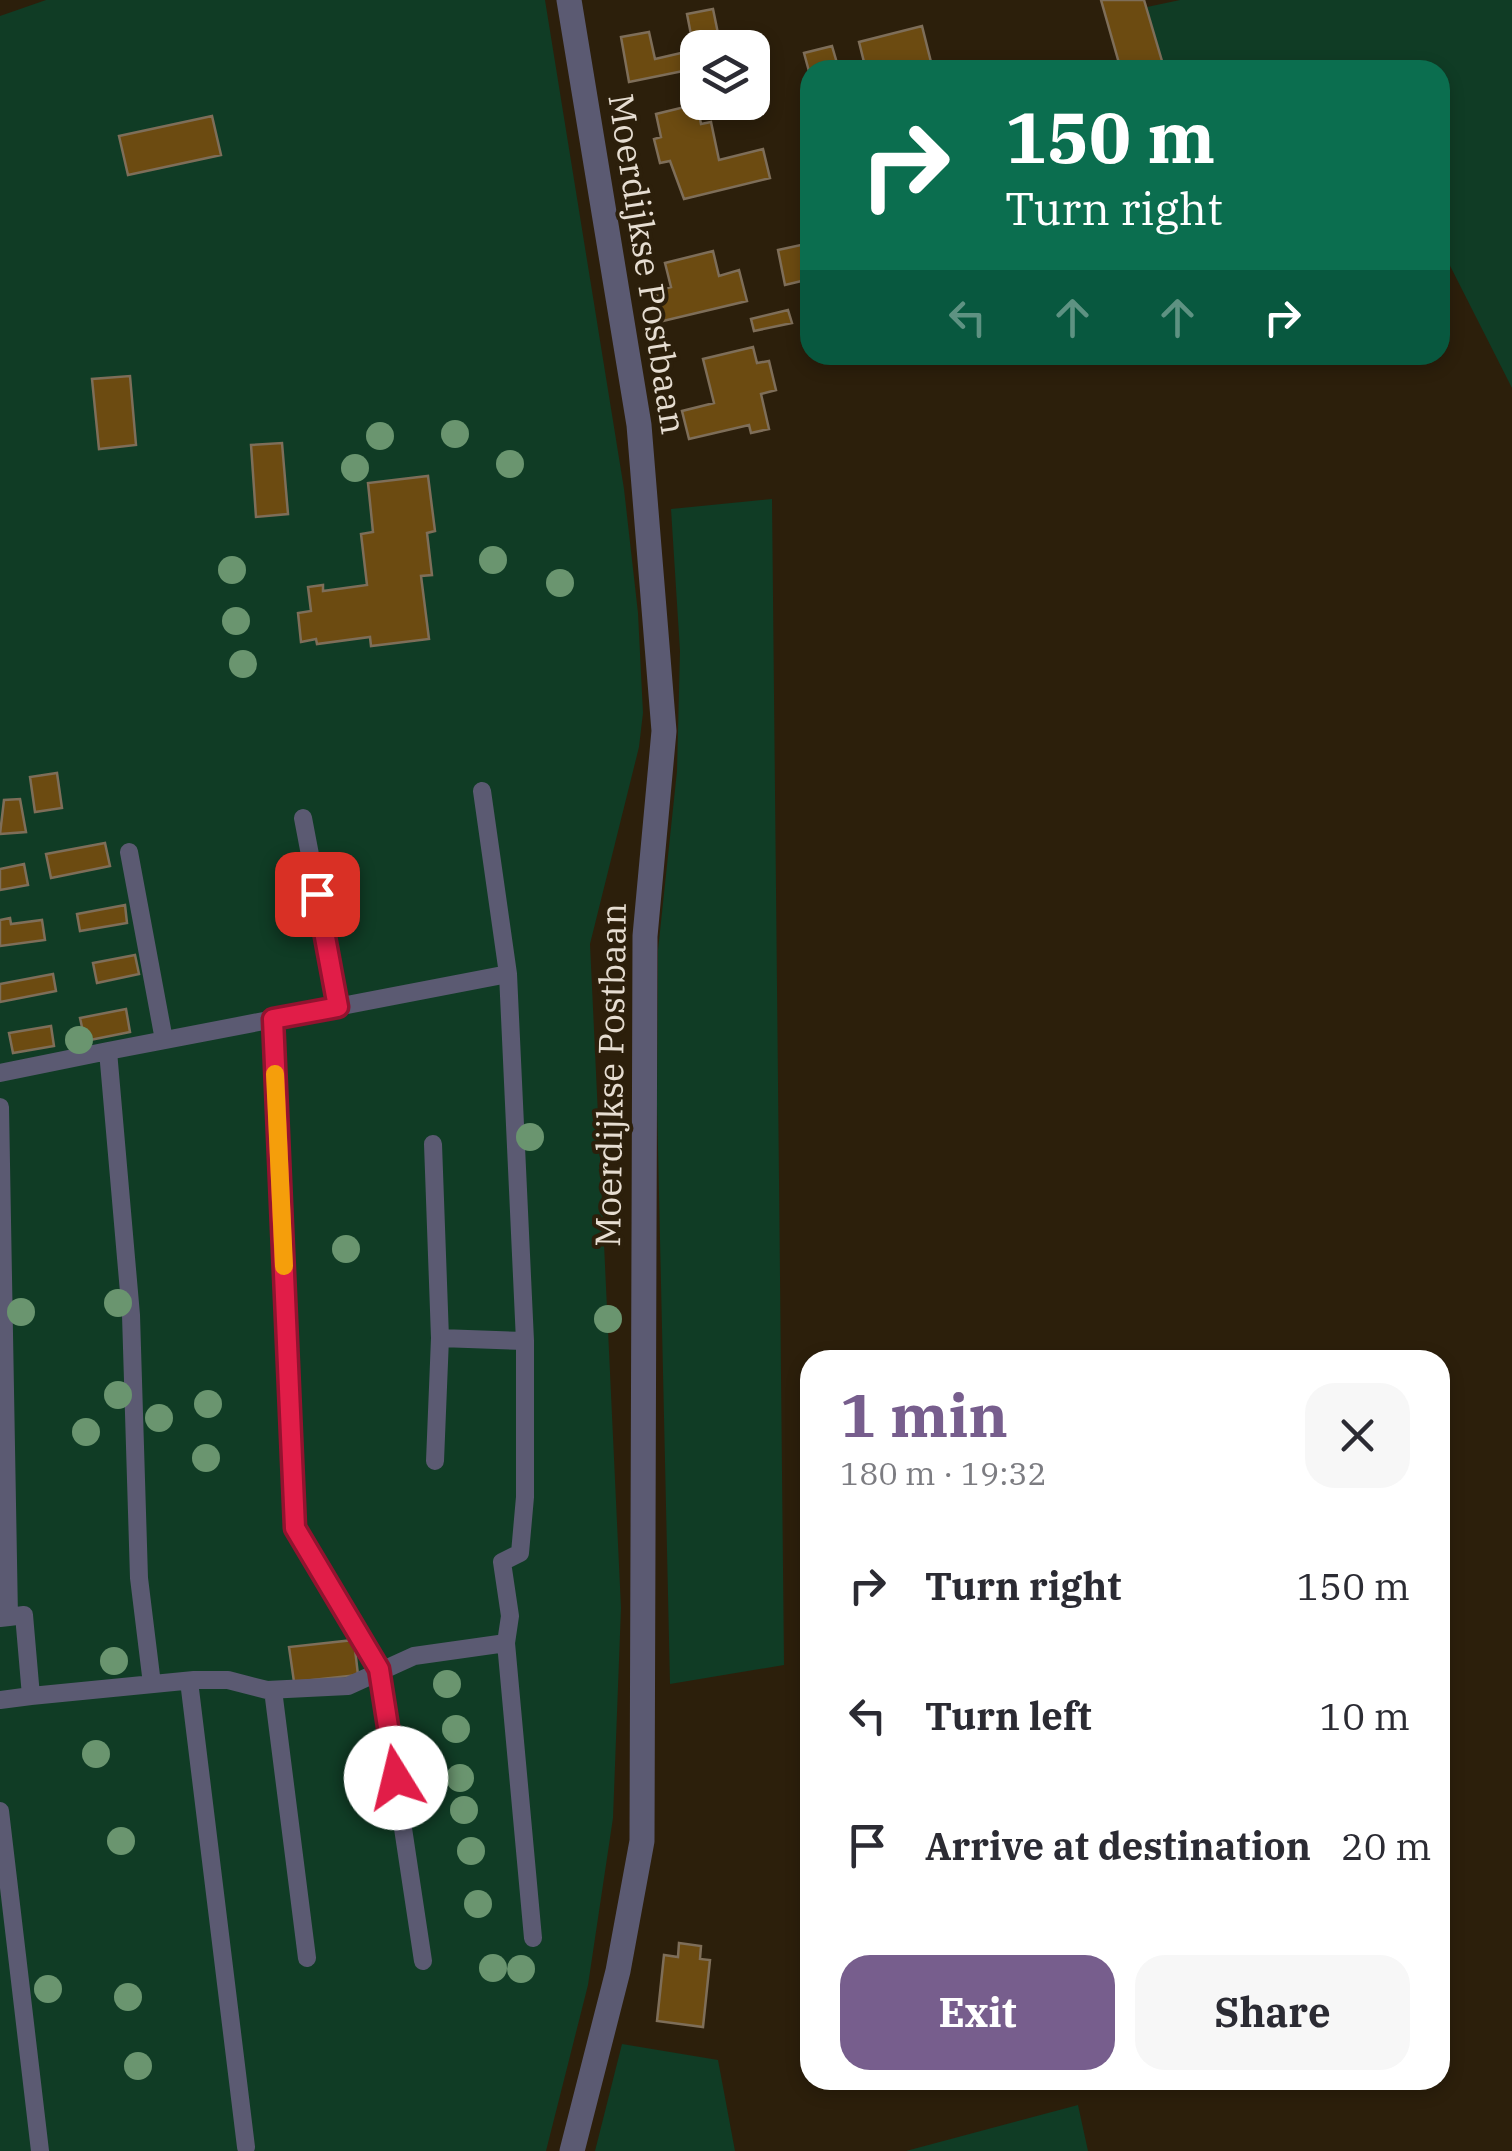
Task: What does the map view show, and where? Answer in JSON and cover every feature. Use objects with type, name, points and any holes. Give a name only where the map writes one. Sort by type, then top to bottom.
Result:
[{"type":"street","name":"Moerdijkse Postbaan","points":[[568,0],[639,426],[664,731],[645,936],[642,1841],[618,1971],[572,2151]]},
{"type":"lane","points":[[482,791],[508,974],[525,1342],[525,1497],[520,1553],[502,1562],[510,1616],[506,1644],[534,1938]]},
{"type":"lane","points":[[303,818],[338,1007]]},
{"type":"lane","points":[[129,852],[164,1040]]},
{"type":"lane","points":[[0,1073],[508,974]]},
{"type":"lane","points":[[273,1019],[295,1528],[379,1669],[423,1961]]},
{"type":"lane","points":[[108,1051],[132,1315],[139,1578],[152,1684]]},
{"type":"lane","points":[[0,1107],[4,1618],[24,1616],[32,1696]]},
{"type":"lane","points":[[433,1144],[440,1338],[435,1461]]},
{"type":"lane","points":[[440,1338],[525,1342]]},
{"type":"lane","points":[[0,1700],[189,1681],[228,1680],[272,1690],[348,1686],[414,1656],[506,1644]]},
{"type":"lane","points":[[189,1681],[246,2147]]},
{"type":"lane","points":[[272,1690],[307,1958]]},
{"type":"lane","points":[[0,1811],[40,2151]]},
{"type":"green space","points":[[46,0],[545,0],[624,489],[638,613],[643,713],[639,747],[590,944],[621,1608],[613,1818],[588,1985],[546,2151],[0,2151],[0,16]]},
{"type":"green space","points":[[1180,0],[1512,0],[1512,388],[1450,266],[1450,60],[1162,60],[1147,7]]},
{"type":"green space","points":[[772,499],[784,1665],[670,1684],[657,1105],[658,950],[677,771],[680,651],[671,509]]},
{"type":"green space","points":[[622,2044],[718,2060],[735,2151],[595,2151]]},
{"type":"green space","points":[[1078,2105],[1088,2151],[906,2151]]},
{"type":"building","points":[[1101,0],[1144,0],[1162,60],[1118,60]]},
{"type":"building","points":[[713,9],[717,30],[690,30],[687,14]]},
{"type":"building","points":[[922,26],[930,60],[864,60],[859,42]]},
{"type":"building","points":[[649,32],[655,59],[680,53],[680,72],[629,82],[621,37]]},
{"type":"building","points":[[832,46],[836,60],[806,60],[804,53]]},
{"type":"building","points":[[680,108],[680,120],[711,122],[719,160],[763,149],[770,178],[684,199],[670,161],[660,163],[654,139],[661,137],[656,114]]},
{"type":"building","points":[[212,116],[221,155],[128,175],[119,136]]},
{"type":"building","points":[[800,245],[800,281],[785,285],[778,250]]},
{"type":"building","points":[[713,251],[719,276],[739,270],[747,301],[663,321],[656,291],[671,287],[665,263]]},
{"type":"building","points":[[788,310],[792,323],[754,331],[751,319]]},
{"type":"building","points":[[753,347],[757,363],[769,361],[776,390],[761,394],[769,429],[751,433],[749,425],[689,439],[682,411],[714,403],[703,359]]},
{"type":"building","points":[[130,376],[136,445],[99,449],[92,379]]},
{"type":"building","points":[[282,443],[288,514],[256,517],[251,445]]},
{"type":"building","points":[[428,476],[435,531],[427,533],[432,575],[421,576],[429,639],[371,646],[370,637],[317,644],[316,639],[301,642],[298,613],[311,611],[308,587],[323,585],[323,591],[367,585],[361,534],[373,532],[368,483]]},
{"type":"building","points":[[57,773],[62,808],[35,812],[30,777]]},
{"type":"building","points":[[20,799],[26,832],[0,834],[4,800]]},
{"type":"building","points":[[105,843],[110,866],[51,878],[46,854]]},
{"type":"building","points":[[24,864],[28,885],[0,890],[0,869]]},
{"type":"building","points":[[125,905],[127,923],[80,931],[77,914]]},
{"type":"building","points":[[10,918],[11,924],[42,920],[45,940],[0,946],[0,920]]},
{"type":"building","points":[[135,955],[139,974],[97,983],[93,963]]},
{"type":"building","points":[[53,974],[56,991],[0,1002],[0,984]]},
{"type":"building","points":[[126,1009],[130,1032],[85,1041],[80,1018]]},
{"type":"building","points":[[51,1026],[54,1046],[13,1053],[9,1033]]},
{"type":"building","points":[[354,1640],[358,1675],[294,1682],[289,1647]]},
{"type":"building","points":[[679,1943],[701,1946],[700,1959],[710,1960],[703,2027],[657,2021],[664,1955],[678,1957]]},
{"type":"slow traffic","points":[[275,1074],[284,1266]]},
{"type":"route","points":[[317,894],[338,1007],[273,1019],[295,1528],[379,1669],[396,1778]]}]
